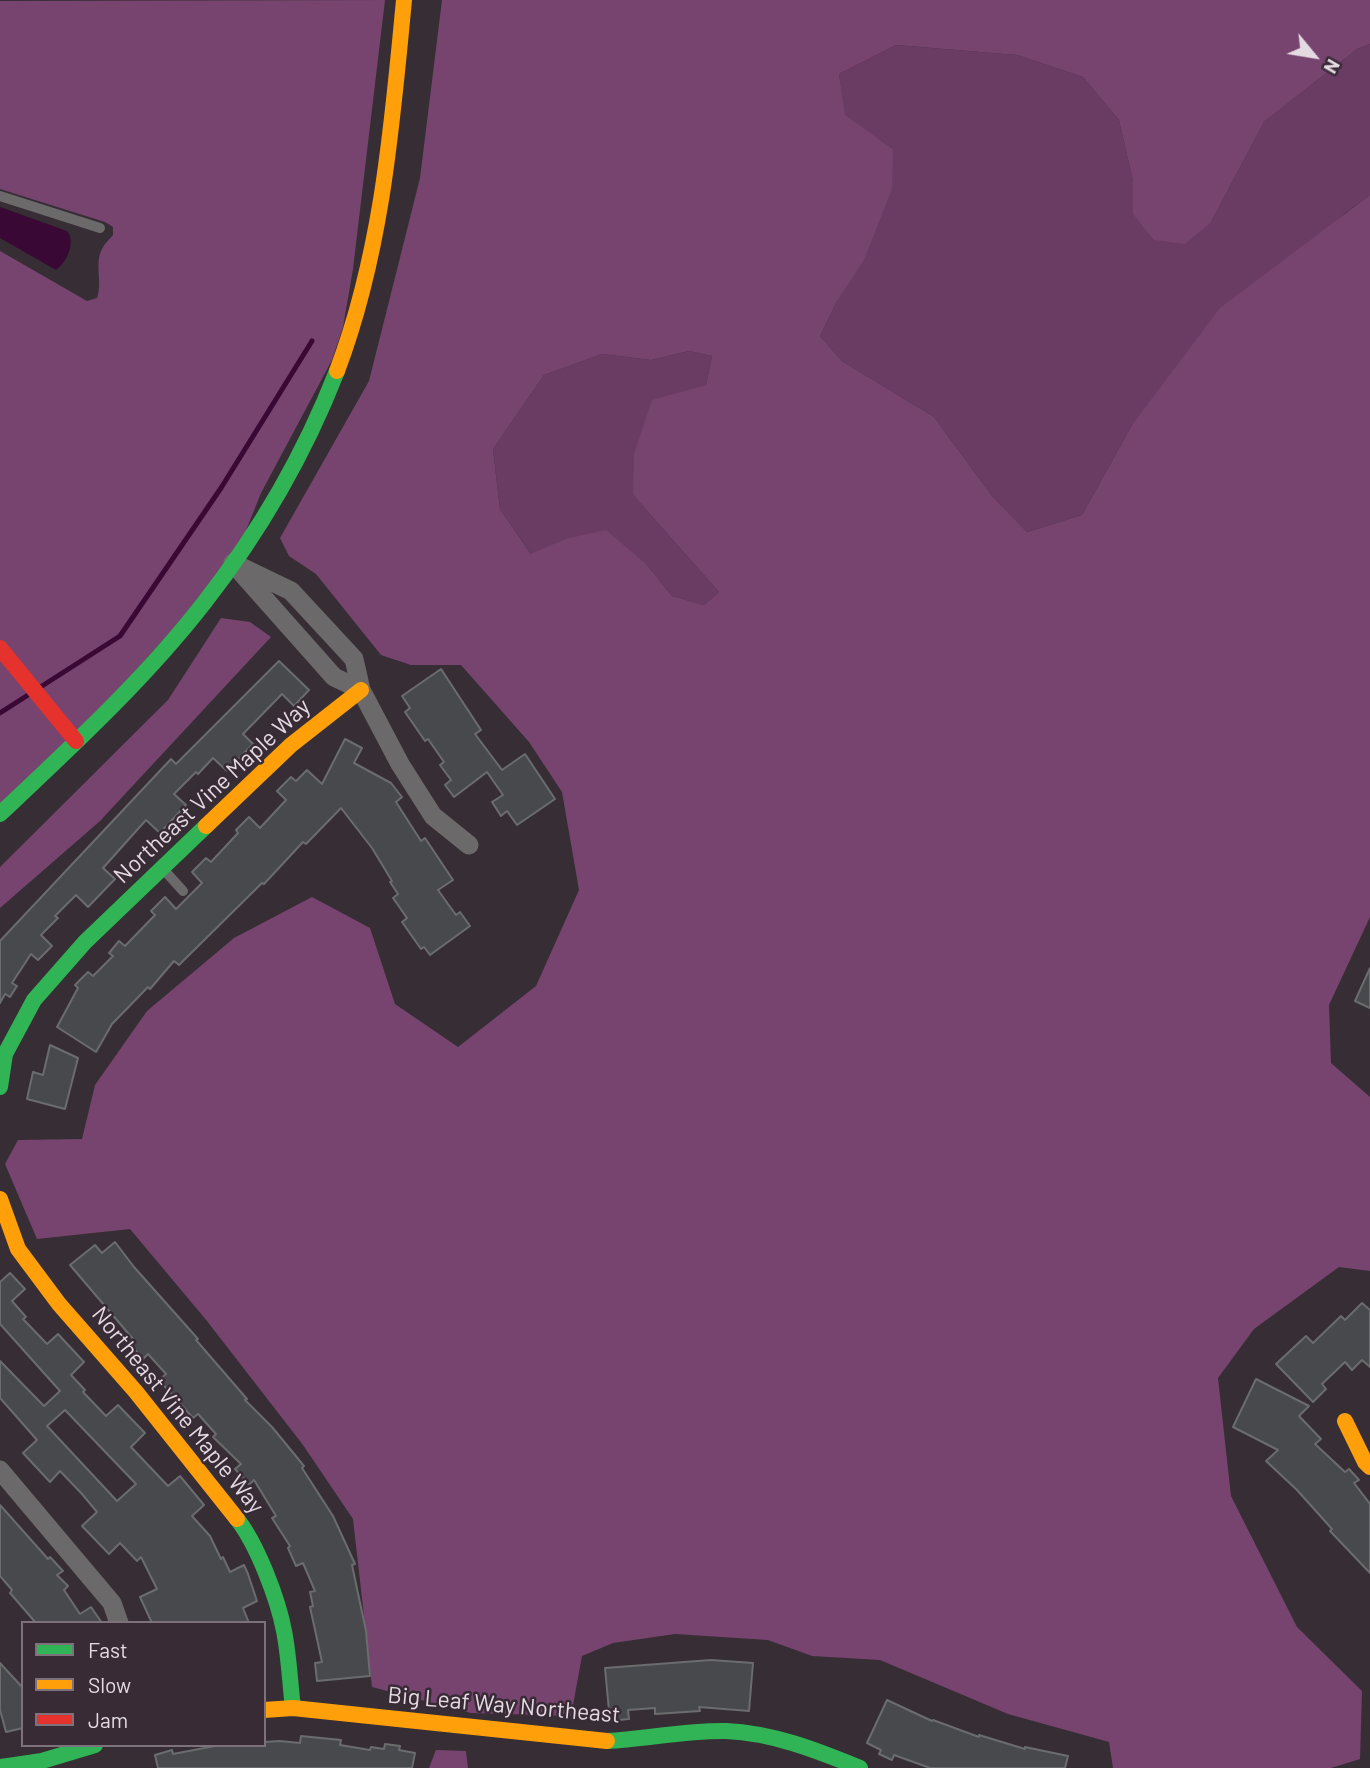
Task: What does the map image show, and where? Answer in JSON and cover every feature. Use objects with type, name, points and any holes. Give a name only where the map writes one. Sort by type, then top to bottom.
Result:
[{"type":"street","points":[[0,814],[76,740],[197,612],[233,563],[273,500],[310,434],[357,317],[379,214],[404,0]]},
{"type":"street","points":[[399,54],[416,21],[420,0]]},
{"type":"street","points":[[233,563],[291,591],[354,659],[361,690],[400,764],[433,816],[469,845]]},
{"type":"street","points":[[233,563],[334,677],[361,690]]},
{"type":"street","points":[[0,648],[76,740]]},
{"type":"street","name":"Northeast Vine Maple Way","points":[[0,1087],[5,1054],[34,1000],[85,942],[291,745],[361,690]]},
{"type":"street","name":"Northeast Vine Maple Way","points":[[0,1199],[9,1250],[136,1392],[246,1531],[263,1567],[284,1630],[293,1708]]},
{"type":"street","points":[[1345,1421],[1370,1467]]},
{"type":"street","points":[[0,1470],[112,1603],[118,1621]]},
{"type":"street","name":"Big Leaf Way Northeast","points":[[266,1710],[293,1708],[597,1740],[724,1731],[768,1736],[810,1747],[860,1768]]},
{"type":"street","points":[[0,1767],[42,1761],[88,1747]]},
{"type":"lane","points":[[0,196],[100,228]]},
{"type":"lane","points":[[162,868],[183,891]]},
{"type":"shaded area","points":[[385,0],[353,269],[343,327],[332,360],[261,493],[233,563],[0,820],[0,251],[87,301],[97,298],[100,255],[113,235],[113,227],[105,222],[0,189],[0,1]]},
{"type":"shaded area","points":[[442,0],[1370,0],[1370,44],[1357,49],[1264,122],[1211,222],[1185,244],[1154,240],[1133,214],[1133,181],[1119,120],[1083,77],[1017,55],[896,45],[839,74],[845,115],[893,149],[892,189],[864,260],[837,301],[820,336],[842,361],[934,417],[992,496],[1027,532],[1082,515],[1132,425],[1220,308],[1370,195],[1370,917],[1329,1005],[1331,1063],[1370,1097],[1370,1271],[1339,1267],[1254,1329],[1218,1378],[1231,1496],[1297,1627],[1362,1691],[1360,1759],[1331,1768],[1113,1768],[1109,1742],[1008,1714],[880,1660],[812,1656],[768,1640],[675,1634],[613,1643],[582,1656],[571,1716],[471,1713],[372,1687],[353,1519],[303,1445],[207,1321],[130,1229],[37,1239],[5,1164],[18,1140],[82,1139],[95,1085],[147,1011],[234,938],[312,897],[370,928],[395,1004],[458,1047],[536,986],[579,890],[562,792],[529,742],[461,665],[411,665],[381,655],[316,574],[289,556],[280,538],[369,381],[420,178]],"holes":[[[689,351],[712,356],[706,385],[652,400],[634,454],[633,495],[719,592],[704,605],[672,596],[647,565],[606,530],[565,539],[531,554],[500,509],[493,449],[544,375],[602,354],[651,360]]]},
{"type":"shaded area","points":[[1370,44],[1370,195],[1343,215],[1132,425],[1082,515],[1027,532],[992,496],[934,417],[842,361],[820,336],[837,301],[893,149],[844,115],[839,74],[896,45],[1017,55],[1083,77],[1119,120],[1133,181],[1133,214],[1211,222],[1264,122],[1357,49]]},
{"type":"shaded area","points":[[0,207],[67,231],[71,241],[67,257],[56,270],[0,238]]},
{"type":"shaded area","points":[[689,351],[712,356],[706,385],[633,495],[719,592],[704,605],[672,596],[647,565],[565,539],[532,555],[500,509],[493,449],[544,375],[602,354],[651,360]]},
{"type":"shaded area","points":[[221,618],[250,622],[271,637],[100,821],[0,908],[0,867],[168,700]]},
{"type":"shaded area","points":[[436,1750],[466,1751],[468,1768],[429,1768]]},
{"type":"building","points":[[279,661],[309,690],[294,706],[282,694],[243,734],[253,744],[227,771],[213,758],[198,774],[196,772],[174,794],[186,805],[160,833],[146,820],[103,868],[115,879],[88,907],[76,895],[55,916],[58,918],[41,935],[52,946],[38,960],[31,954],[12,983],[17,986],[10,997],[5,994],[0,1003],[0,941],[171,759],[176,764]]},
{"type":"building","points":[[441,669],[481,730],[475,734],[502,770],[525,754],[555,799],[517,825],[507,811],[501,816],[492,802],[503,795],[487,772],[454,797],[445,785],[451,780],[440,765],[444,762],[405,712],[410,708],[402,696]]},
{"type":"building","points":[[345,739],[362,748],[354,763],[391,783],[402,797],[396,802],[421,841],[425,838],[453,880],[438,890],[456,915],[460,912],[470,926],[430,955],[424,947],[421,949],[402,922],[407,918],[393,898],[398,894],[390,882],[392,881],[372,848],[341,808],[179,965],[174,961],[150,989],[148,987],[112,1024],[96,1052],[57,1027],[78,988],[75,985],[88,972],[93,976],[113,956],[109,953],[119,941],[125,946],[155,915],[151,911],[165,897],[176,909],[202,883],[192,872],[206,858],[211,862],[249,817],[260,828],[286,800],[277,791],[291,777],[296,781],[307,770],[322,784]]},
{"type":"building","points":[[1370,968],[1370,1008],[1355,1001]]},
{"type":"building","points":[[50,1045],[78,1058],[65,1109],[27,1099],[33,1072],[43,1075]]},
{"type":"building","points":[[115,1242],[198,1339],[196,1340],[247,1399],[245,1400],[272,1427],[304,1466],[302,1468],[333,1516],[355,1564],[352,1565],[366,1631],[370,1676],[317,1681],[315,1663],[322,1662],[310,1607],[313,1606],[310,1592],[315,1591],[303,1563],[296,1566],[288,1548],[290,1546],[272,1518],[276,1516],[254,1480],[249,1485],[235,1469],[241,1464],[213,1437],[216,1434],[198,1414],[193,1418],[159,1380],[166,1374],[148,1354],[143,1359],[129,1343],[133,1339],[70,1265],[95,1245],[102,1253]]},
{"type":"building","points":[[10,1273],[25,1289],[12,1301],[26,1317],[23,1319],[47,1344],[58,1334],[84,1362],[71,1375],[85,1390],[83,1392],[106,1416],[118,1405],[145,1433],[131,1447],[168,1486],[180,1476],[204,1505],[192,1516],[210,1536],[230,1572],[244,1565],[248,1574],[257,1601],[243,1608],[248,1621],[151,1621],[140,1597],[157,1589],[141,1557],[137,1561],[120,1543],[109,1554],[82,1526],[97,1512],[82,1494],[60,1471],[50,1482],[23,1453],[37,1440],[0,1398],[0,1361],[44,1406],[60,1391],[0,1324],[0,1282]],"holes":[[[65,1410],[136,1484],[117,1501],[47,1426]]]},
{"type":"building","points":[[1362,1303],[1370,1310],[1370,1367],[1362,1360],[1352,1370],[1345,1362],[1322,1384],[1326,1389],[1313,1402],[1276,1364],[1306,1336],[1313,1343],[1341,1316],[1345,1320]]},
{"type":"building","points":[[1256,1379],[1309,1406],[1299,1416],[1321,1439],[1315,1444],[1345,1472],[1349,1469],[1359,1480],[1354,1483],[1370,1504],[1370,1573],[1330,1531],[1332,1529],[1297,1490],[1266,1461],[1278,1450],[1233,1427]]},
{"type":"building","points":[[0,1505],[48,1559],[50,1557],[63,1571],[57,1575],[68,1586],[64,1590],[80,1614],[91,1607],[101,1621],[34,1621],[10,1593],[12,1590],[0,1576]]},
{"type":"building","points":[[711,1660],[753,1663],[749,1711],[699,1707],[700,1711],[655,1714],[655,1708],[628,1710],[629,1719],[610,1721],[605,1668]]},
{"type":"building","points":[[0,1663],[21,1686],[21,1728],[6,1732],[0,1710]]},
{"type":"building","points":[[887,1700],[932,1721],[979,1737],[1025,1749],[1068,1756],[1065,1768],[930,1768],[894,1755],[892,1760],[879,1754],[881,1750],[867,1743]]},
{"type":"building","points":[[301,1736],[341,1740],[340,1745],[370,1750],[371,1747],[384,1749],[385,1744],[400,1746],[399,1750],[415,1753],[412,1768],[158,1768],[155,1755],[172,1750],[173,1754],[210,1747],[266,1747],[266,1742],[300,1743]]},
{"type":"waterway","points":[[42,686],[120,636],[221,488],[312,341]]},
{"type":"waterway","points":[[0,713],[28,695]]},
{"type":"traffic: fast","points":[[0,814],[132,686],[224,577],[279,492],[337,371]]},
{"type":"traffic: fast","points":[[0,1087],[5,1054],[34,1000],[85,942],[206,826]]},
{"type":"traffic: fast","points":[[237,1519],[259,1557],[277,1604],[286,1640],[293,1708]]},
{"type":"traffic: fast","points":[[607,1741],[697,1732],[743,1732],[794,1744],[860,1768]]},
{"type":"traffic: fast","points":[[0,1767],[42,1761],[88,1747]]},
{"type":"traffic: slow","points":[[337,371],[365,281],[375,235],[395,94],[404,0]]},
{"type":"traffic: slow","points":[[206,826],[291,745],[361,690]]},
{"type":"traffic: slow","points":[[0,1199],[18,1249],[59,1304],[136,1392],[237,1519]]},
{"type":"traffic: slow","points":[[1345,1421],[1370,1467]]},
{"type":"traffic: slow","points":[[266,1710],[293,1708],[607,1741]]},
{"type":"traffic: jam","points":[[0,648],[76,741]]}]
